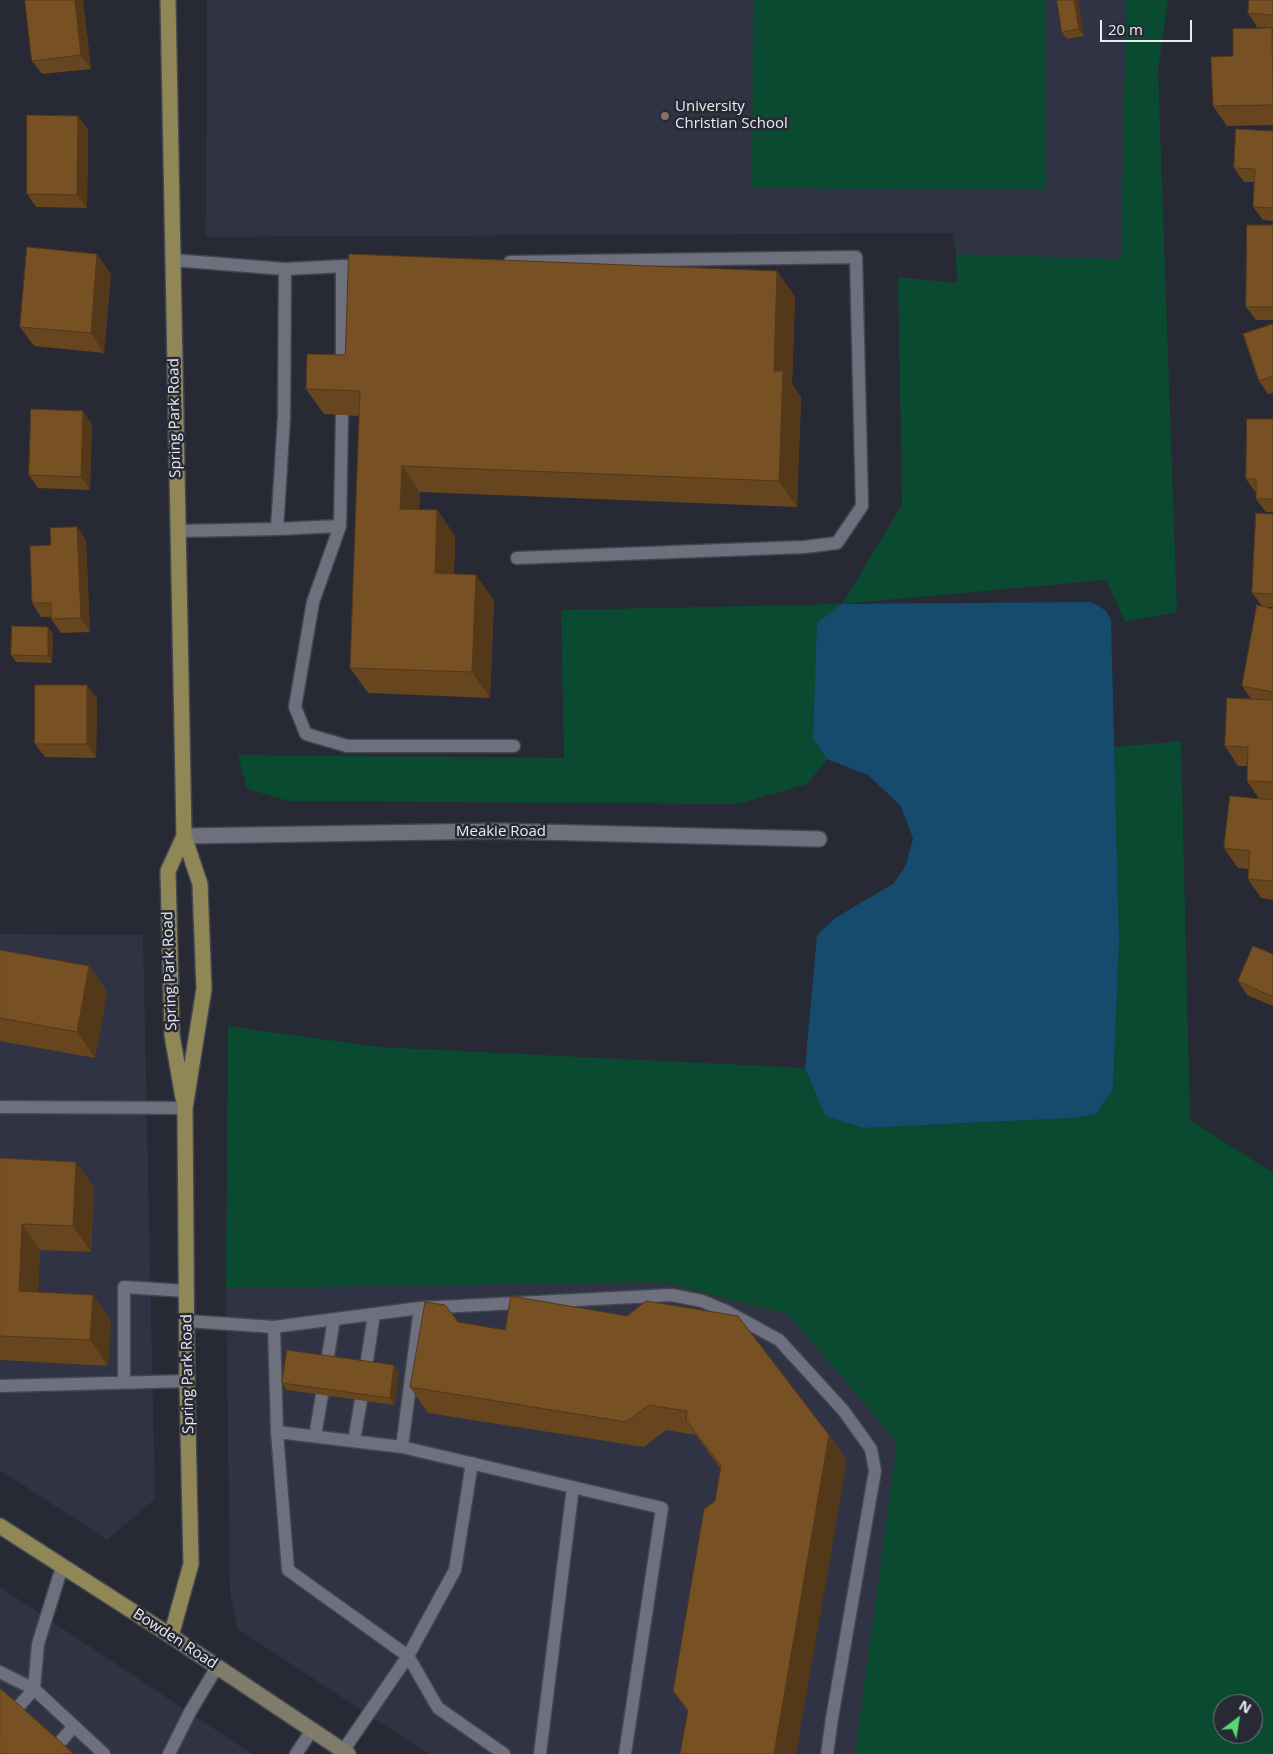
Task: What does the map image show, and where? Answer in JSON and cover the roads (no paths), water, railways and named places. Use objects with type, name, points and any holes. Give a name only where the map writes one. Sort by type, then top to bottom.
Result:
[{"type":"main road","name":"Spring Park Road","points":[[168,0],[184,836],[200,884],[204,989],[185,1108],[187,1381],[191,1564],[171,1636]]},
{"type":"main road","name":"Spring Park Road","points":[[184,836],[168,871],[172,1035],[185,1108]]},
{"type":"main road","name":"Bowden Road","points":[[0,1526],[171,1636],[345,1752]]},
{"type":"street","name":"Meakie Road","points":[[184,836],[498,831],[819,839]]},
{"type":"lane","points":[[498,262],[856,257],[862,506],[838,543],[804,547],[518,558]]},
{"type":"lane","points":[[172,260],[285,269],[379,264]]},
{"type":"lane","points":[[342,266],[342,380]]},
{"type":"lane","points":[[277,529],[284,417],[285,269]]},
{"type":"lane","points":[[342,415],[340,526],[313,602],[294,707],[306,734],[346,746],[514,746]]},
{"type":"lane","points":[[177,531],[340,526]]},
{"type":"lane","points":[[0,1107],[185,1108]]},
{"type":"lane","points":[[124,1382],[124,1287],[186,1292]]},
{"type":"lane","points":[[187,1321],[274,1327],[420,1308],[672,1295],[702,1301],[726,1311],[779,1340],[844,1410],[871,1449],[875,1471],[827,1754]]},
{"type":"lane","points":[[402,1447],[420,1308]]},
{"type":"lane","points":[[366,1367],[374,1314]]},
{"type":"lane","points":[[327,1362],[334,1319]]},
{"type":"lane","points":[[274,1327],[277,1432],[288,1570],[408,1656],[438,1708],[504,1754]]},
{"type":"lane","points":[[0,1386],[187,1381]]},
{"type":"lane","points":[[315,1436],[322,1395]]},
{"type":"lane","points":[[354,1441],[361,1400]]},
{"type":"lane","points":[[277,1432],[402,1447],[662,1508],[625,1754]]},
{"type":"lane","points":[[345,1752],[408,1656],[455,1570],[472,1463]]},
{"type":"lane","points":[[540,1754],[573,1487]]},
{"type":"lane","points":[[20,1705],[34,1689],[38,1644],[62,1567]]},
{"type":"lane","points":[[170,1754],[190,1712],[217,1667]]},
{"type":"lane","points":[[0,1672],[34,1689],[104,1754]]},
{"type":"lane","points":[[62,1740],[74,1726]]},
{"type":"lane","points":[[296,1754],[312,1730]]},
{"type":"water","points":[[1091,602],[1105,610],[1111,619],[1119,942],[1113,1089],[1096,1114],[1073,1118],[863,1128],[825,1116],[805,1068],[817,935],[835,918],[893,884],[906,865],[913,838],[900,805],[868,775],[827,759],[813,738],[817,623],[842,604]]},
{"type":"place","name":"University Christian School","points":[[665,116]]}]
